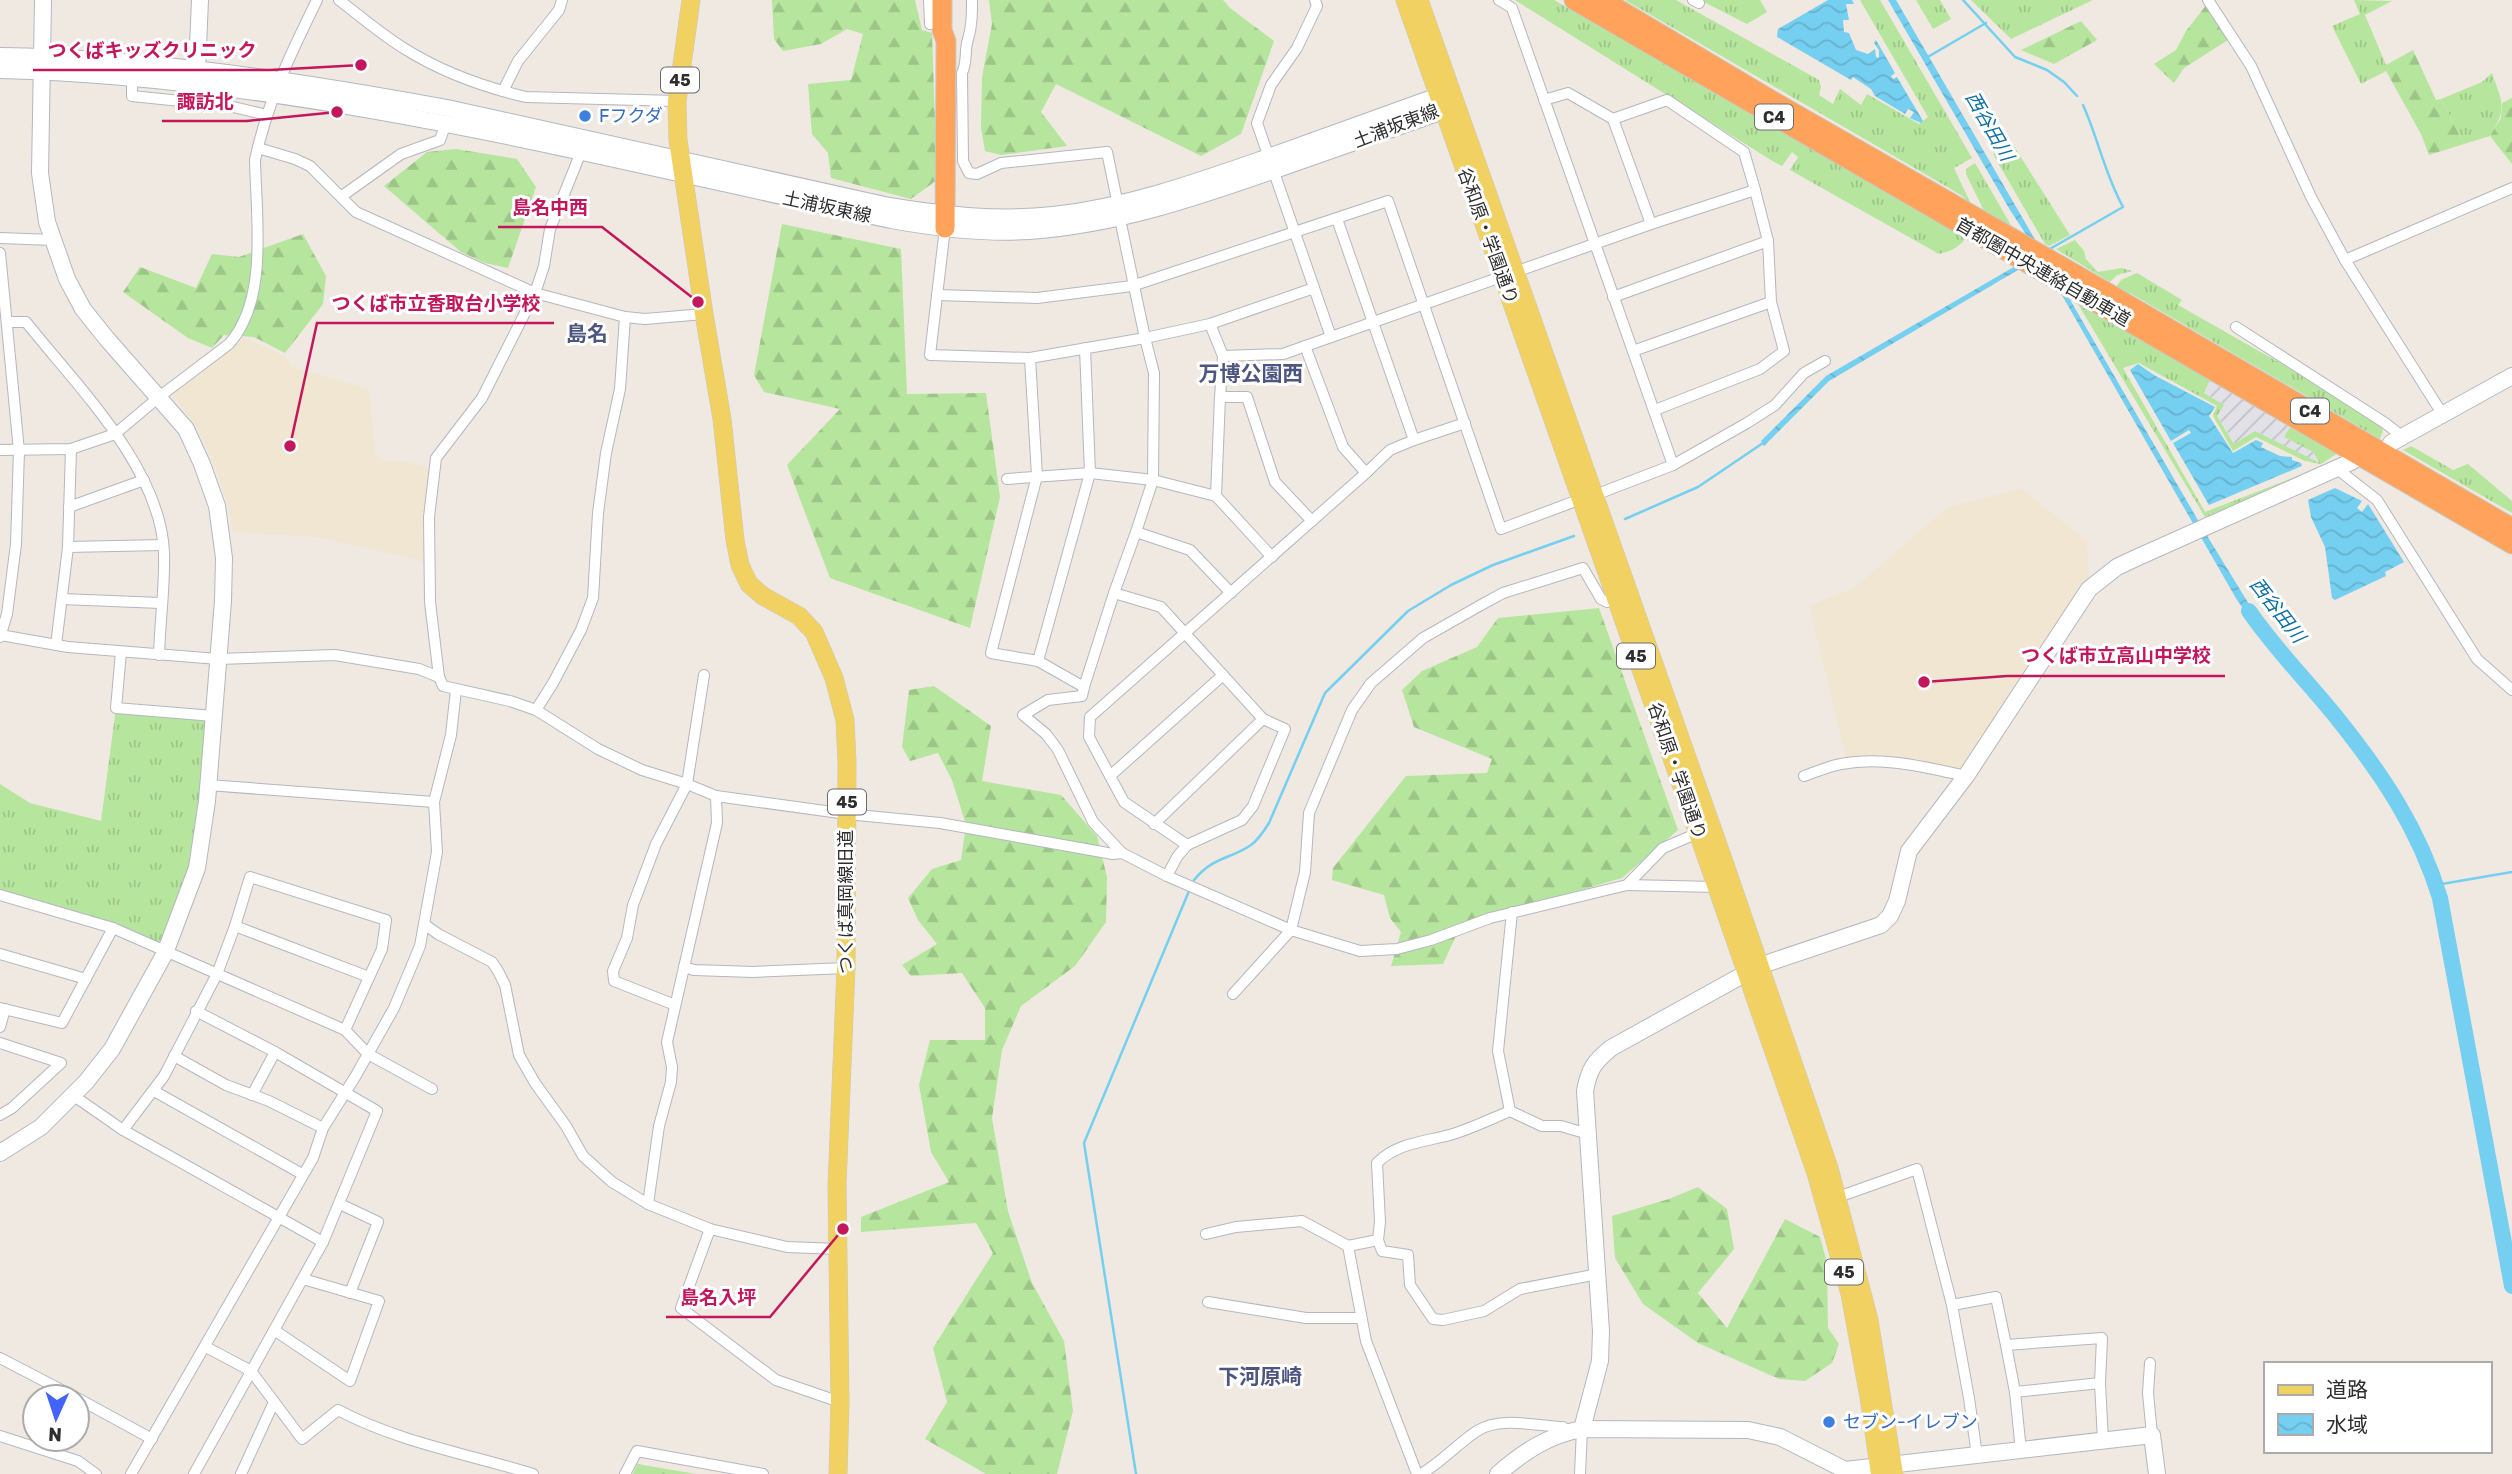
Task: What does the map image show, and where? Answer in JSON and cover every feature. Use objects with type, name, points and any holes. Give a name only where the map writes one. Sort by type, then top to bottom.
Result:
[{"type":"highway","points":[[942,0],[942,30],[946,41],[946,221]]},
{"type":"highway","points":[[946,41],[950,30],[951,0]]},
{"type":"highway","name":"首都圏中央連絡自動車道","points":[[1574,0],[2512,544]]},
{"type":"highway","name":"首都圏中央連絡自動車道","points":[[1603,0],[2512,528]]},
{"type":"main road","name":"つくば真岡線旧道","points":[[691,0],[677,101],[683,168],[724,432],[740,565],[749,584],[763,596],[807,623],[822,651],[841,700],[845,720],[846,968],[839,1138],[838,1474]]},
{"type":"main road","name":"谷和原・学園通り","points":[[1405,0],[1509,274],[1753,969],[1835,1241],[1887,1470]]},
{"type":"main road","name":"谷和原・学園通り","points":[[1419,0],[1445,102]]},
{"type":"main road","name":"谷和原・学園通り","points":[[1588,497],[1616,599],[1717,887],[1811,1112],[1838,1197],[1869,1320],[1887,1470]]},
{"type":"street","points":[[0,1153],[41,1127],[74,1096],[111,1049],[165,953],[197,868],[208,785],[224,558],[217,506],[186,429],[83,309],[67,279],[47,222],[41,188],[43,0]]},
{"type":"street","points":[[197,70],[200,0]]},
{"type":"street","points":[[0,450],[71,449],[115,433],[229,344],[238,334],[247,316],[257,268],[255,160],[276,87],[317,0]]},
{"type":"street","points":[[339,0],[404,48],[450,73],[503,91],[526,97],[677,101]]},
{"type":"street","points":[[503,91],[518,61],[559,10],[562,0]]},
{"type":"street","points":[[929,0],[930,24]]},
{"type":"street","points":[[972,0],[972,31],[967,41],[967,62],[962,73],[962,161],[965,169],[969,173],[977,174],[1001,163],[1107,152],[1132,286],[1154,373],[1153,480],[1082,696],[1048,700],[1023,715],[1046,734],[1058,750],[1093,822],[1122,853],[1167,876],[1291,930],[1360,951],[1397,949],[1512,912],[1626,885],[1717,887]]},
{"type":"street","points":[[1315,0],[1317,6],[1297,48],[1272,85],[1257,123],[1331,337]]},
{"type":"street","points":[[1499,0],[1512,8],[1673,465]]},
{"type":"street","points":[[2208,0],[2251,66],[2311,197],[2345,260],[2443,415]]},
{"type":"street","name":"土浦坂東線","points":[[0,56],[132,78],[276,87],[447,108],[683,168]]},
{"type":"street","name":"土浦坂東線","points":[[0,70],[42,65],[197,70],[581,152],[889,205],[946,221],[1074,212],[1119,212],[1169,191],[1271,164],[1445,102]]},
{"type":"street","points":[[132,78],[132,96],[229,106],[267,115]]},
{"type":"street","points":[[1544,100],[1568,93],[1613,119],[1651,224]]},
{"type":"street","points":[[1613,119],[1667,100],[1744,152],[1768,241],[1771,302],[1784,351],[1760,369],[1655,410]]},
{"type":"street","points":[[342,196],[401,154],[440,139],[446,123]]},
{"type":"street","points":[[258,148],[310,166],[355,212],[535,293],[625,317],[645,319],[704,314]]},
{"type":"street","points":[[581,152],[550,229],[544,267],[535,293],[482,398],[436,458],[429,517],[430,602],[439,677],[443,687],[510,701],[536,710],[598,749],[642,770],[716,796],[847,814],[940,823],[1113,854],[1122,853]]},
{"type":"street","points":[[2345,260],[2512,188]]},
{"type":"street","points":[[1223,356],[1283,354],[1755,190]]},
{"type":"street","points":[[937,295],[1037,298],[1132,286],[1388,201],[1502,529],[1673,465],[1775,405],[1804,373],[1825,361]]},
{"type":"street","points":[[1337,219],[1414,440]]},
{"type":"street","points":[[946,221],[930,355],[1030,358],[1210,324],[1314,288]]},
{"type":"street","points":[[0,238],[53,240]]},
{"type":"street","points":[[1613,297],[1768,241]]},
{"type":"street","points":[[0,253],[19,451],[16,544],[7,614],[0,636],[121,652],[218,659],[335,655],[419,669],[439,677]]},
{"type":"street","points":[[1633,351],[1771,302]]},
{"type":"street","points":[[536,710],[581,630],[593,598],[598,513],[606,453],[620,389],[625,317]]},
{"type":"street","points":[[8,322],[26,322],[130,453],[144,480],[156,513],[163,545],[159,655]]},
{"type":"street","points":[[1210,324],[1223,356],[1216,496]]},
{"type":"street","points":[[2236,327],[2385,423],[2397,440],[2512,376]]},
{"type":"street","points":[[1305,346],[1343,447],[1366,473]]},
{"type":"street","points":[[1038,661],[1090,473],[1085,348]]},
{"type":"street","points":[[1030,358],[1037,476],[991,653],[1038,661],[1084,687]]},
{"type":"street","points":[[1220,397],[1247,397],[1275,482],[1312,521]]},
{"type":"street","points":[[1187,845],[1124,802],[1089,737],[1090,717],[1390,450],[1465,423]]},
{"type":"street","points":[[56,645],[68,547],[71,449]]},
{"type":"street","points":[[1580,1474],[1575,1431],[1600,1360],[1598,1274],[1585,1091],[1588,1073],[1599,1058],[1611,1048],[1753,969],[1881,925],[1890,916],[1897,901],[1909,851],[1966,776],[2089,589],[2117,567],[2353,461]]},
{"type":"street","points":[[2336,468],[2377,500],[2477,659],[2512,690]]},
{"type":"street","points":[[1007,479],[1090,473],[1153,480],[1216,496],[1272,557]]},
{"type":"street","points":[[69,507],[144,480]]},
{"type":"street","points":[[1136,532],[1190,550],[1231,593]]},
{"type":"street","points":[[68,547],[163,545]]},
{"type":"street","points":[[1233,994],[1291,930],[1305,872],[1309,813],[1352,710],[1370,683],[1423,638],[1503,593],[1583,568],[1601,599],[1607,602],[1616,599]]},
{"type":"street","points":[[1114,593],[1161,607],[1264,719],[1285,729],[1254,806],[1242,820],[1187,845],[1167,876]]},
{"type":"street","points":[[62,599],[161,603]]},
{"type":"street","points":[[121,652],[116,708],[214,716]]},
{"type":"street","points":[[675,1005],[614,981],[612,971],[627,938],[633,905],[656,844],[687,784],[705,674]]},
{"type":"street","points":[[1110,776],[1223,676]]},
{"type":"street","points":[[131,1474],[313,1158],[323,1128],[368,1054],[410,974],[420,946],[437,852],[434,802],[451,735],[456,690]]},
{"type":"street","points":[[1154,824],[1264,719]]},
{"type":"street","points":[[1804,776],[1840,764],[1873,761],[1910,764],[1966,776]]},
{"type":"street","points":[[208,785],[434,802]]},
{"type":"street","points":[[648,1204],[659,1126],[671,1082],[672,1067],[667,1042],[717,823],[716,796]]},
{"type":"street","points":[[1626,885],[1663,848],[1698,832]]},
{"type":"street","points":[[123,1130],[154,1091],[217,974],[250,877],[386,920],[382,948],[345,1030]]},
{"type":"street","points":[[0,895],[113,928],[345,1030],[368,1054],[432,1089]]},
{"type":"street","points":[[1510,1111],[1498,1051],[1512,912]]},
{"type":"street","points":[[424,924],[492,962],[505,985],[519,1055],[591,1165],[611,1182],[648,1204],[710,1229],[787,1247],[838,1249]]},
{"type":"street","points":[[235,926],[369,977]]},
{"type":"street","points":[[0,1027],[3,1008],[62,1023],[113,928]]},
{"type":"street","points":[[0,954],[86,979]]},
{"type":"street","points":[[684,967],[694,970],[753,972],[846,968]]},
{"type":"street","points":[[194,1474],[323,1242],[377,1111],[275,1052],[196,1011]]},
{"type":"street","points":[[0,1043],[61,1062],[12,1108],[0,1115]]},
{"type":"street","points":[[252,1095],[275,1052]]},
{"type":"street","points":[[174,1056],[226,1085],[323,1128]]},
{"type":"street","points":[[154,1091],[302,1174]]},
{"type":"street","points":[[74,1096],[123,1130],[323,1242]]},
{"type":"street","points":[[1588,1134],[1561,1126],[1542,1126],[1510,1111],[1454,1134],[1408,1143],[1386,1154],[1377,1163],[1380,1222],[1378,1240],[1382,1251],[1408,1255],[1410,1285],[1433,1319],[1443,1320],[1484,1311],[1520,1289],[1598,1274]]},
{"type":"street","points":[[1838,1197],[1917,1169],[1952,1305],[1977,1456]]},
{"type":"street","points":[[340,1203],[378,1222],[350,1293]]},
{"type":"street","points":[[1206,1234],[1236,1227],[1302,1222],[1348,1246],[1378,1240]]},
{"type":"street","points":[[710,1229],[681,1308],[776,1380],[840,1402]]},
{"type":"street","points":[[1348,1246],[1366,1341],[1419,1474],[1436,1465],[1479,1429],[1499,1423],[1563,1427],[1575,1431]]},
{"type":"street","points":[[274,1330],[350,1381],[379,1301],[303,1279]]},
{"type":"street","points":[[1952,1305],[1996,1297],[2015,1392],[2021,1451]]},
{"type":"street","points":[[1208,1302],[1306,1318],[1361,1318]]},
{"type":"street","points":[[2006,1345],[2102,1338],[2100,1383],[2103,1441]]},
{"type":"street","points":[[206,1347],[251,1371],[302,1439],[338,1410],[359,1421],[410,1439],[533,1474]]},
{"type":"street","points":[[0,1358],[5,1358],[51,1383]]},
{"type":"street","points":[[2150,1363],[2148,1393],[2157,1474]]},
{"type":"street","points":[[2015,1392],[2100,1383]]},
{"type":"street","points":[[241,1474],[274,1402]]},
{"type":"street","points":[[91,1405],[152,1439]]},
{"type":"street","points":[[1498,1474],[1531,1448],[1551,1437],[1575,1431],[1748,1430],[1780,1437],[1844,1472],[1887,1470],[1977,1456],[2152,1436]]},
{"type":"street","points":[[0,1436],[78,1461],[96,1474]]},
{"type":"street","points":[[625,1474],[637,1451],[763,1474]]},
{"type":"shaded area","points":[[245,338],[286,357],[292,367],[369,389],[375,454],[383,461],[403,461],[430,468],[425,501],[424,561],[317,537],[233,532],[218,474],[202,437],[173,394]]},
{"type":"shaded area","points":[[2210,380],[2290,427],[2284,437],[2313,452],[2321,464],[2255,431],[2235,444],[2217,416],[2224,405],[2204,393]]},
{"type":"shaded area","points":[[2021,489],[2087,541],[2089,580],[1959,772],[1847,761],[1809,606],[1854,588],[1948,507]]},
{"type":"green space","points":[[772,0],[915,0],[922,30],[932,33],[937,180],[911,199],[831,178],[828,153],[812,134],[808,84],[851,80],[863,34],[847,29],[821,44],[783,51],[774,39]]},
{"type":"green space","points":[[989,0],[1223,0],[1274,41],[1241,134],[1201,156],[1056,84],[1041,112],[1067,146],[1001,155],[985,151],[981,128],[982,77],[992,24]]},
{"type":"green space","points":[[1515,0],[1554,0],[1967,236],[1955,248],[1939,254],[1790,170],[1798,157],[1792,152],[1782,166],[1774,162]]},
{"type":"green space","points":[[1625,0],[1676,0],[1819,80],[1819,95],[1833,104],[1840,89],[1861,105],[1867,94],[1919,124],[1928,117],[1860,0],[1880,0],[1972,158],[1954,168],[1971,204],[1961,195]]},
{"type":"green space","points":[[1700,0],[1760,0],[1767,12],[1747,24]]},
{"type":"green space","points":[[1916,0],[1940,0],[1951,19],[1933,29]]},
{"type":"green space","points":[[1971,0],[2093,0],[2011,39]]},
{"type":"green space","points":[[2354,0],[2392,1],[2365,15],[2386,65],[2386,71],[2361,84],[2332,26],[2360,14]]},
{"type":"green space","points":[[2207,4],[2228,40],[2184,68],[2174,83],[2154,64],[2176,50],[2186,31]]},
{"type":"green space","points":[[2081,21],[2097,40],[2054,64],[2021,50]]},
{"type":"green space","points":[[2413,50],[2436,100],[2441,99],[2464,144],[2429,155],[2421,134],[2386,71],[2386,65]]},
{"type":"green space","points":[[2492,73],[2502,105],[2496,126],[2490,136],[2464,144],[2441,99],[2482,82]]},
{"type":"green space","points":[[2512,98],[2512,164],[2490,136],[2501,118],[2502,103]]},
{"type":"green space","points":[[2012,143],[2070,235],[2049,246],[2045,244],[1993,154]]},
{"type":"green space","points":[[456,149],[517,159],[536,187],[508,268],[485,263],[461,252],[384,186],[427,152]]},
{"type":"green space","points":[[1975,163],[2012,227],[1984,211],[1966,174],[1966,169]]},
{"type":"green space","points":[[782,224],[901,249],[907,394],[986,393],[1000,497],[970,628],[830,578],[787,465],[840,409],[764,392],[754,375]]},
{"type":"green space","points":[[303,234],[326,276],[323,304],[285,353],[254,337],[224,335],[212,348],[188,338],[123,292],[140,267],[196,288],[212,254],[239,257]]},
{"type":"green space","points":[[2075,240],[2084,251],[2086,259],[2098,272],[2122,268],[2132,271],[2117,275],[2110,282],[2056,249]]},
{"type":"green space","points":[[2137,273],[2182,300],[2178,305],[2296,372],[2379,424],[2383,430],[2380,439],[2116,287],[2121,280]]},
{"type":"green space","points":[[2075,299],[2210,380],[2204,393],[2224,405],[2217,416],[2234,444],[2255,431],[2320,463],[2313,452],[2284,437],[2290,427],[2338,453],[2321,464],[2305,461],[2256,437],[2233,451],[2213,416],[2217,406],[2139,363],[2123,368],[2205,512],[2300,475],[2299,478],[2205,517]]},
{"type":"green space","points":[[2411,446],[2453,470],[2468,464],[2512,501],[2512,513],[2403,450]]},
{"type":"green space","points":[[1599,608],[1678,830],[1622,878],[1461,925],[1443,964],[1391,966],[1401,932],[1390,918],[1384,895],[1332,880],[1333,868],[1406,776],[1487,773],[1492,759],[1414,727],[1402,690],[1422,671],[1477,647],[1498,618]]},
{"type":"green space","points":[[934,686],[991,726],[982,781],[1061,795],[1097,836],[1107,877],[1106,922],[1075,966],[1021,1006],[1002,1050],[992,1118],[1008,1211],[1032,1283],[1064,1341],[1073,1411],[1057,1474],[986,1474],[925,1439],[947,1402],[933,1348],[993,1253],[976,1223],[861,1232],[861,1217],[949,1182],[931,1152],[919,1085],[930,1040],[985,1040],[985,1008],[962,973],[911,976],[902,965],[937,944],[918,920],[908,898],[932,869],[961,860],[966,825],[952,780],[938,753],[910,761],[902,747],[909,690]]},
{"type":"green space","points":[[116,708],[214,716],[197,868],[165,953],[113,928],[0,895],[0,784],[30,803],[101,821]]},
{"type":"green space","points":[[1698,1187],[1727,1209],[1734,1249],[1698,1293],[1727,1328],[1785,1219],[1820,1237],[1827,1263],[1828,1328],[1839,1344],[1832,1363],[1805,1381],[1779,1379],[1698,1343],[1643,1304],[1615,1258],[1612,1216],[1669,1199]]},
{"type":"green space","points":[[637,1464],[696,1474],[633,1474]]},
{"type":"water","points":[[1828,0],[1852,0],[1854,4],[1846,4],[1849,20],[1843,20],[1844,32],[1849,33],[1856,50],[1868,54],[1875,49],[1876,57],[1879,58],[1879,50],[1874,43],[1876,40],[1895,73],[1891,76],[1893,79],[1897,77],[1923,121],[1921,123],[1910,118],[1914,112],[1908,109],[1905,114],[1875,96],[1871,89],[1853,77],[1851,80],[1777,37],[1778,29]]},
{"type":"water","points":[[1888,0],[1896,0],[2206,534],[2263,627],[2258,630],[2237,600],[2040,257],[1829,381],[1764,446],[1761,441],[1826,376],[2038,253],[2010,210]]},
{"type":"water","points":[[2138,364],[2215,407],[2209,416],[2233,453],[2256,440],[2263,443],[2261,447],[2280,456],[2292,457],[2292,460],[2302,466],[2209,505],[2173,443],[2191,433],[2189,430],[2171,441],[2130,370]]},
{"type":"water","points":[[2335,488],[2362,501],[2357,508],[2362,512],[2368,504],[2404,562],[2385,572],[2386,576],[2335,600],[2332,598],[2325,547],[2311,517],[2308,500]]},
{"type":"waterway","points":[[1963,0],[2015,57],[2047,70],[2077,96]]},
{"type":"waterway","points":[[1926,58],[1986,23]]},
{"type":"waterway","points":[[2048,250],[2123,207],[2083,105]]},
{"type":"waterway","points":[[1625,519],[1698,487],[1763,443]]},
{"type":"waterway","points":[[1194,880],[1215,862],[1243,850],[1261,835],[1269,823],[1325,693],[1408,611],[1451,585],[1493,565],[1574,536]]},
{"type":"waterway","name":"西谷田川","points":[[2249,611],[2337,718],[2384,781],[2410,825],[2431,873],[2440,898],[2512,1286]]},
{"type":"waterway","points":[[2436,885],[2512,872]]},
{"type":"waterway","points":[[1136,1474],[1084,1143],[1189,891]]},
{"type":"place","name":"つくばキッズクリニック","points":[[361,65]]},
{"type":"place","name":"諏訪北","points":[[337,112]]},
{"type":"place","name":"Fフクダ","points":[[585,116]]},
{"type":"place","name":"島名中西","points":[[698,302]]},
{"type":"place","name":"つくば市立香取台小学校","points":[[290,446]]},
{"type":"place","name":"つくば市立高山中学校","points":[[1924,682]]},
{"type":"place","name":"島名入坪","points":[[843,1229]]},
{"type":"place","name":"セブン-イレブン","points":[[1829,1422]]},
{"type":"district","name":"島名","points":[[587,334]]},
{"type":"district","name":"万博公園西","points":[[1251,374]]},
{"type":"district","name":"下河原崎","points":[[1260,1377]]}]
